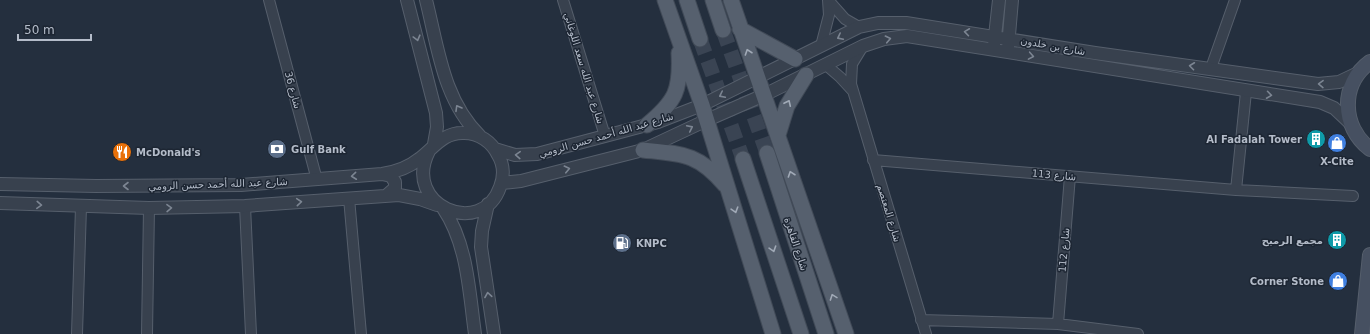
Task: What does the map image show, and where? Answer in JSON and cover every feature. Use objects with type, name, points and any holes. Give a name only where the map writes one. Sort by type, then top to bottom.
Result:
[{"type":"main road","points":[[666,0],[707,120],[774,334]]},
{"type":"main road","points":[[687,0],[700,39]]},
{"type":"main road","points":[[713,0],[723,30]]},
{"type":"main road","points":[[731,0],[846,334]]},
{"type":"main road","points":[[740,29],[796,59]]},
{"type":"main road","points":[[647,125],[664,110],[678,88],[680,68],[678,36]]},
{"type":"main road","points":[[1370,62],[1358,73],[1352,82],[1348,98],[1348,114],[1351,124],[1367,147],[1370,159]]},
{"type":"main road","points":[[778,135],[787,106],[806,75]]},
{"type":"main road","points":[[643,150],[673,153],[695,158],[715,174],[728,190]]},
{"type":"main road","name":"شارع القاهرة","points":[[767,153],[826,334]]},
{"type":"main road","points":[[742,159],[801,334]]},
{"type":"main road","points":[[1362,334],[1370,255]]},
{"type":"street","name":"شارع 36","points":[[270,0],[317,180]]},
{"type":"street","points":[[406,0],[432,96],[437,127],[423,168],[424,185],[433,200],[441,207],[456,233],[464,258],[475,334]]},
{"type":"street","points":[[0,203],[81,207],[149,208],[245,206],[386,195],[412,197],[451,211],[466,213],[474,212],[488,204],[499,191],[502,183],[502,165],[495,149],[482,138],[462,116],[449,91],[426,0]]},
{"type":"street","name":"شارع عبد الله سعد اللوغاني","points":[[563,0],[605,136]]},
{"type":"street","points":[[994,50],[999,0]]},
{"type":"street","points":[[1007,52],[1012,0]]},
{"type":"street","points":[[1211,68],[1235,0]]},
{"type":"street","points":[[829,1],[842,16],[859,27]]},
{"type":"street","points":[[821,46],[828,22],[829,1]]},
{"type":"street","name":"شارع بن خلدون","points":[[758,78],[859,27],[878,23],[896,22],[995,36],[1095,53],[1318,84],[1339,82],[1358,73]]},
{"type":"street","name":"شارع بن خلدون","points":[[764,95],[863,46],[884,39],[907,36],[1325,104],[1339,112],[1351,124]]},
{"type":"street","name":"شارع المعتصم","points":[[863,46],[852,64],[850,78],[873,160],[926,334]]},
{"type":"street","name":"شارع المعتصم","points":[[826,65],[853,91]]},
{"type":"street","name":"شارع عبد الله أحمد حسن الرومي","points":[[495,149],[516,155],[537,154],[647,125],[702,105],[758,78]]},
{"type":"street","points":[[432,96],[437,99],[442,99],[447,96],[449,91]]},
{"type":"street","points":[[1236,190],[1246,92]]},
{"type":"street","name":"شارع عبد الله أحمد حسن الرومي","points":[[502,183],[521,181],[630,155],[764,95]]},
{"type":"street","points":[[431,148],[441,139],[457,133],[474,134],[482,138]]},
{"type":"street","name":"شارع عبد الله أحمد حسن الرومي","points":[[0,184],[211,186],[317,180],[382,174],[406,168],[431,148]]},
{"type":"street","points":[[537,154],[535,166],[543,175]]},
{"type":"street","name":"شارع 113","points":[[873,160],[1236,190],[1353,196]]},
{"type":"street","points":[[382,174],[391,176],[395,182],[395,188],[386,195]]},
{"type":"street","name":"شارع 112","points":[[1058,324],[1070,176]]},
{"type":"street","points":[[349,198],[361,334]]},
{"type":"street","points":[[488,204],[482,231],[483,260],[494,334]]},
{"type":"street","points":[[245,206],[251,334]]},
{"type":"street","points":[[77,334],[81,207]]},
{"type":"street","points":[[147,334],[149,208]]},
{"type":"street","points":[[464,258],[470,252],[474,252],[478,253],[483,260]]},
{"type":"street","points":[[921,320],[1058,324],[1138,334]]},
{"type":"tunnel","points":[[723,30],[767,153]]},
{"type":"tunnel","points":[[700,39],[743,159]]},
{"type":"place","name":"Al Fadalah Tower","points":[[1316,139]]},
{"type":"place","name":"X-Cite","points":[[1337,143]]},
{"type":"place","name":"Gulf Bank","points":[[277,149]]},
{"type":"place","name":"McDonald's","points":[[122,152]]},
{"type":"place","name":"مجمع الرميح","points":[[1337,240]]},
{"type":"place","name":"KNPC","points":[[622,243]]},
{"type":"place","name":"Corner Stone","points":[[1338,281]]}]
